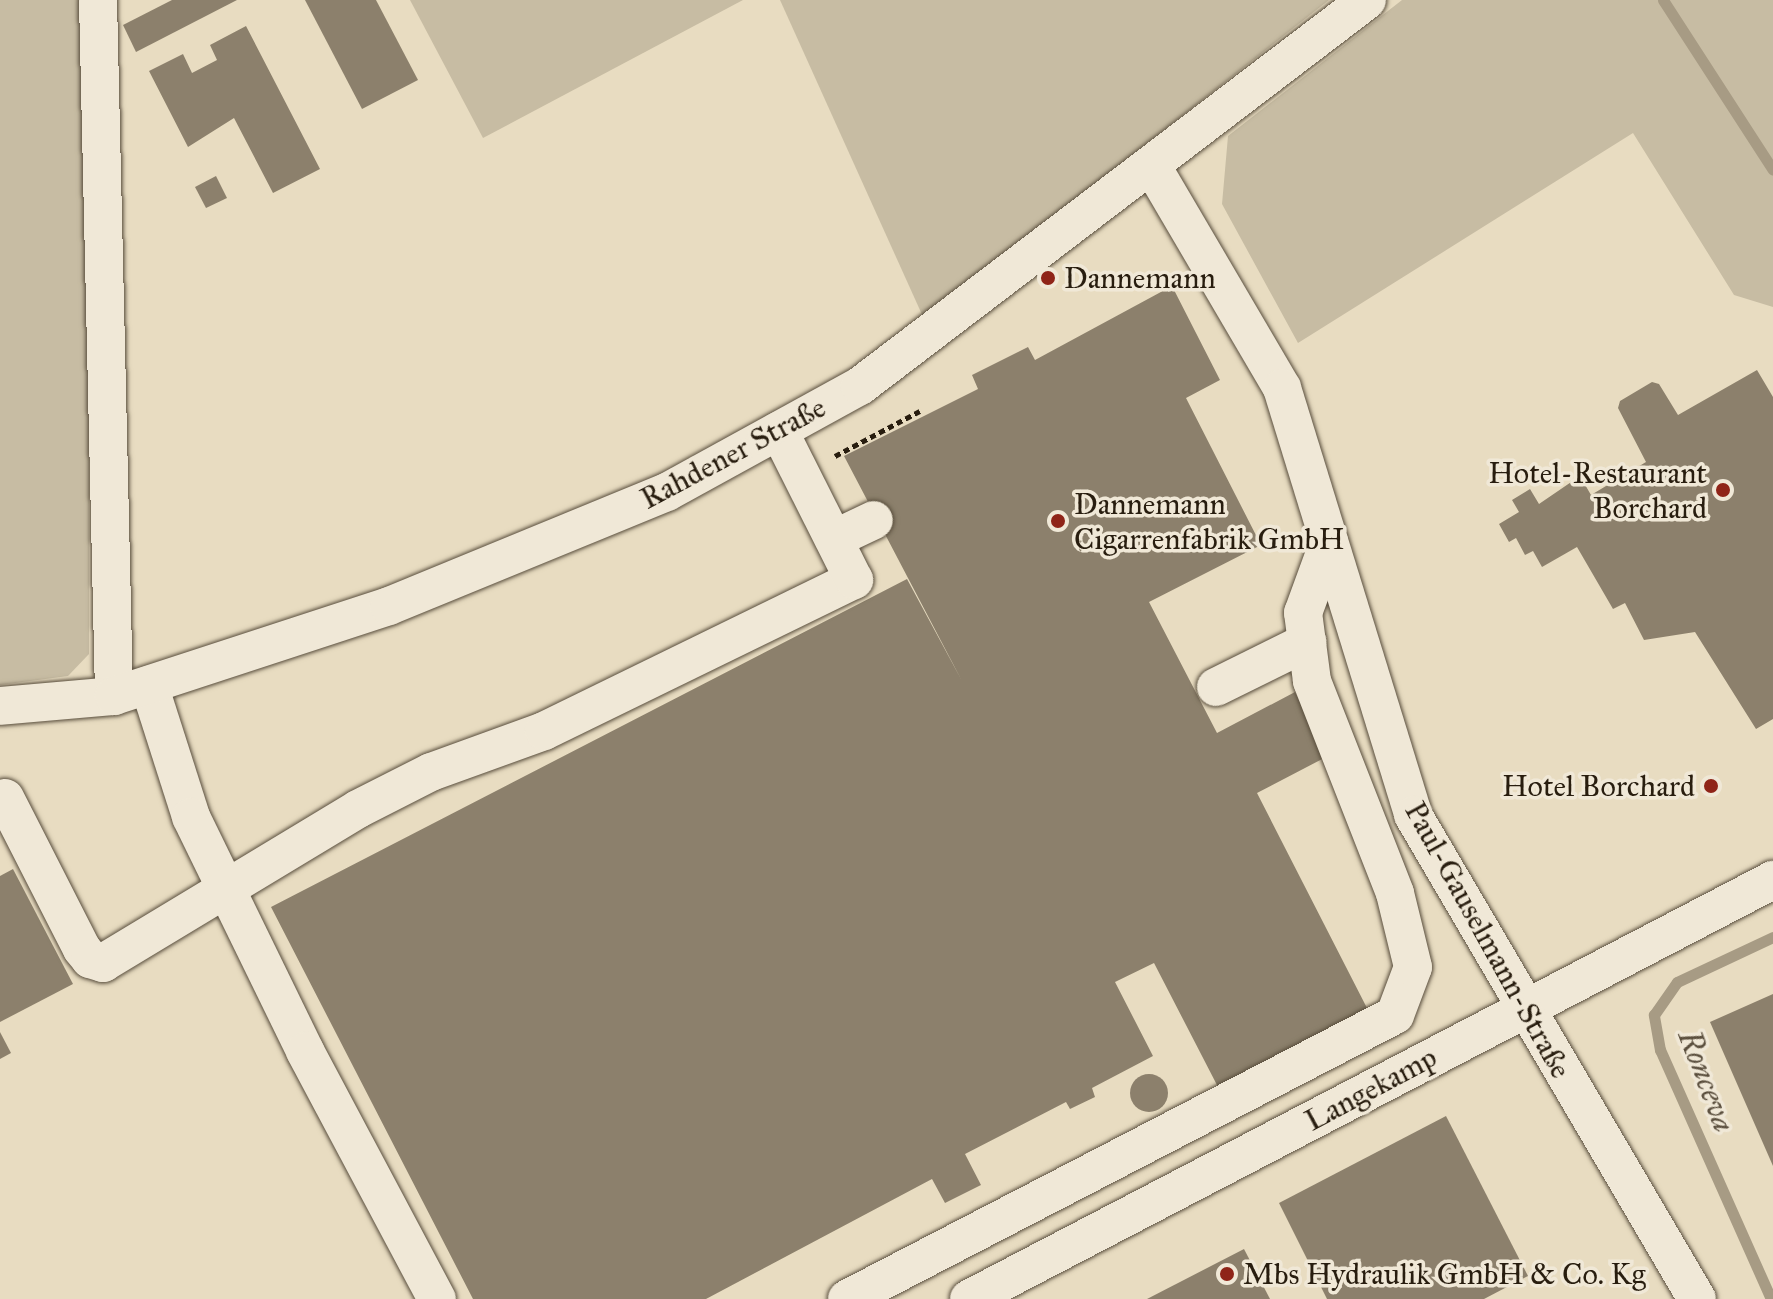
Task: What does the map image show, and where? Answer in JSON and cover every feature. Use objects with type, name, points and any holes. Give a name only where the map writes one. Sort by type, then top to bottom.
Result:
[{"type":"street","points":[[98,0],[132,690],[305,1051],[437,1299]]},
{"type":"street","name":"Rahdener Straße","points":[[0,706],[132,690],[389,606],[667,492],[860,386],[1153,168],[1367,0]]},
{"type":"street","name":"Paul-Gauselmann-Straße","points":[[1153,168],[1282,388],[1413,815],[1522,1009],[1697,1299]]},
{"type":"street","points":[[5,798],[90,959],[103,963],[140,945],[358,809],[419,778],[544,731],[854,580],[779,431]]},
{"type":"street","points":[[834,539],[874,520]]},
{"type":"street","points":[[847,1299],[1395,1015],[1413,967],[1395,893],[1312,681],[1303,613],[1329,542]]},
{"type":"street","points":[[1216,687],[1307,642]]},
{"type":"street","name":"Langekamp","points":[[969,1299],[1773,880]]},
{"type":"path","points":[[841,468],[834,454],[920,411]]},
{"type":"shaded area","points":[[0,0],[86,0],[89,654],[68,676],[0,685]]},
{"type":"shaded area","points":[[410,0],[743,0],[483,138]]},
{"type":"shaded area","points":[[780,0],[1329,0],[924,319]]},
{"type":"shaded area","points":[[1402,0],[1773,0],[1773,307],[1734,295],[1633,133],[1298,343],[1222,204],[1228,136]]},
{"type":"building","points":[[172,0],[237,0],[136,52],[123,25]]},
{"type":"building","points":[[305,0],[376,0],[418,80],[362,109]]},
{"type":"building","points":[[246,26],[320,169],[273,193],[234,118],[188,147],[149,71],[183,54],[192,73],[217,60],[210,45]]},
{"type":"building","points":[[216,176],[227,198],[206,208],[195,187]]},
{"type":"building","points":[[1172,286],[1220,380],[1186,398],[1261,545],[1149,602],[1217,733],[1295,692],[1328,756],[1257,793],[1368,1010],[1218,1087],[1154,963],[1115,982],[1153,1056],[1092,1088],[1095,1097],[1070,1109],[1066,1102],[965,1154],[981,1185],[945,1203],[932,1179],[706,1299],[473,1299],[271,907],[907,579],[962,681],[844,456],[978,389],[972,375],[1028,347],[1035,360]]},
{"type":"building","points":[[1757,370],[1773,397],[1773,719],[1756,729],[1695,632],[1644,640],[1625,603],[1613,609],[1577,547],[1542,567],[1533,551],[1525,555],[1516,538],[1509,542],[1499,524],[1519,512],[1512,500],[1530,489],[1539,504],[1580,476],[1591,495],[1646,462],[1618,408],[1620,401],[1652,382],[1659,384],[1678,415]]},
{"type":"building","points":[[13,869],[73,984],[0,1022],[0,876]]},
{"type":"building","points":[[1773,994],[1773,1166],[1710,1022]]},
{"type":"building","points":[[0,1032],[11,1053],[0,1059]]},
{"type":"building","points":[[1149,1074],[1163,1079],[1168,1093],[1163,1107],[1149,1112],[1135,1107],[1130,1093],[1135,1079]]},
{"type":"building","points":[[1446,1116],[1528,1276],[1484,1299],[1327,1299],[1279,1203]]},
{"type":"building","name":"Mbs Hydraulik GmbH & Co. Kg","points":[[1244,1249],[1270,1299],[1147,1299]]},
{"type":"waterway","points":[[1663,0],[1773,170]]},
{"type":"waterway","name":"Ronceva","points":[[1771,1299],[1660,1050],[1654,1015],[1677,982],[1773,937]]},
{"type":"place","name":"Dannemann","points":[[1048,278]]},
{"type":"place","name":"Hotel-Restaurant Borchard","points":[[1723,490]]},
{"type":"place","name":"Dannemann Cigarrenfabrik GmbH","points":[[1058,521]]},
{"type":"place","name":"Hotel Borchard","points":[[1711,786]]},
{"type":"place","name":"Mbs Hydraulik GmbH & Co. Kg","points":[[1227,1274]]}]
